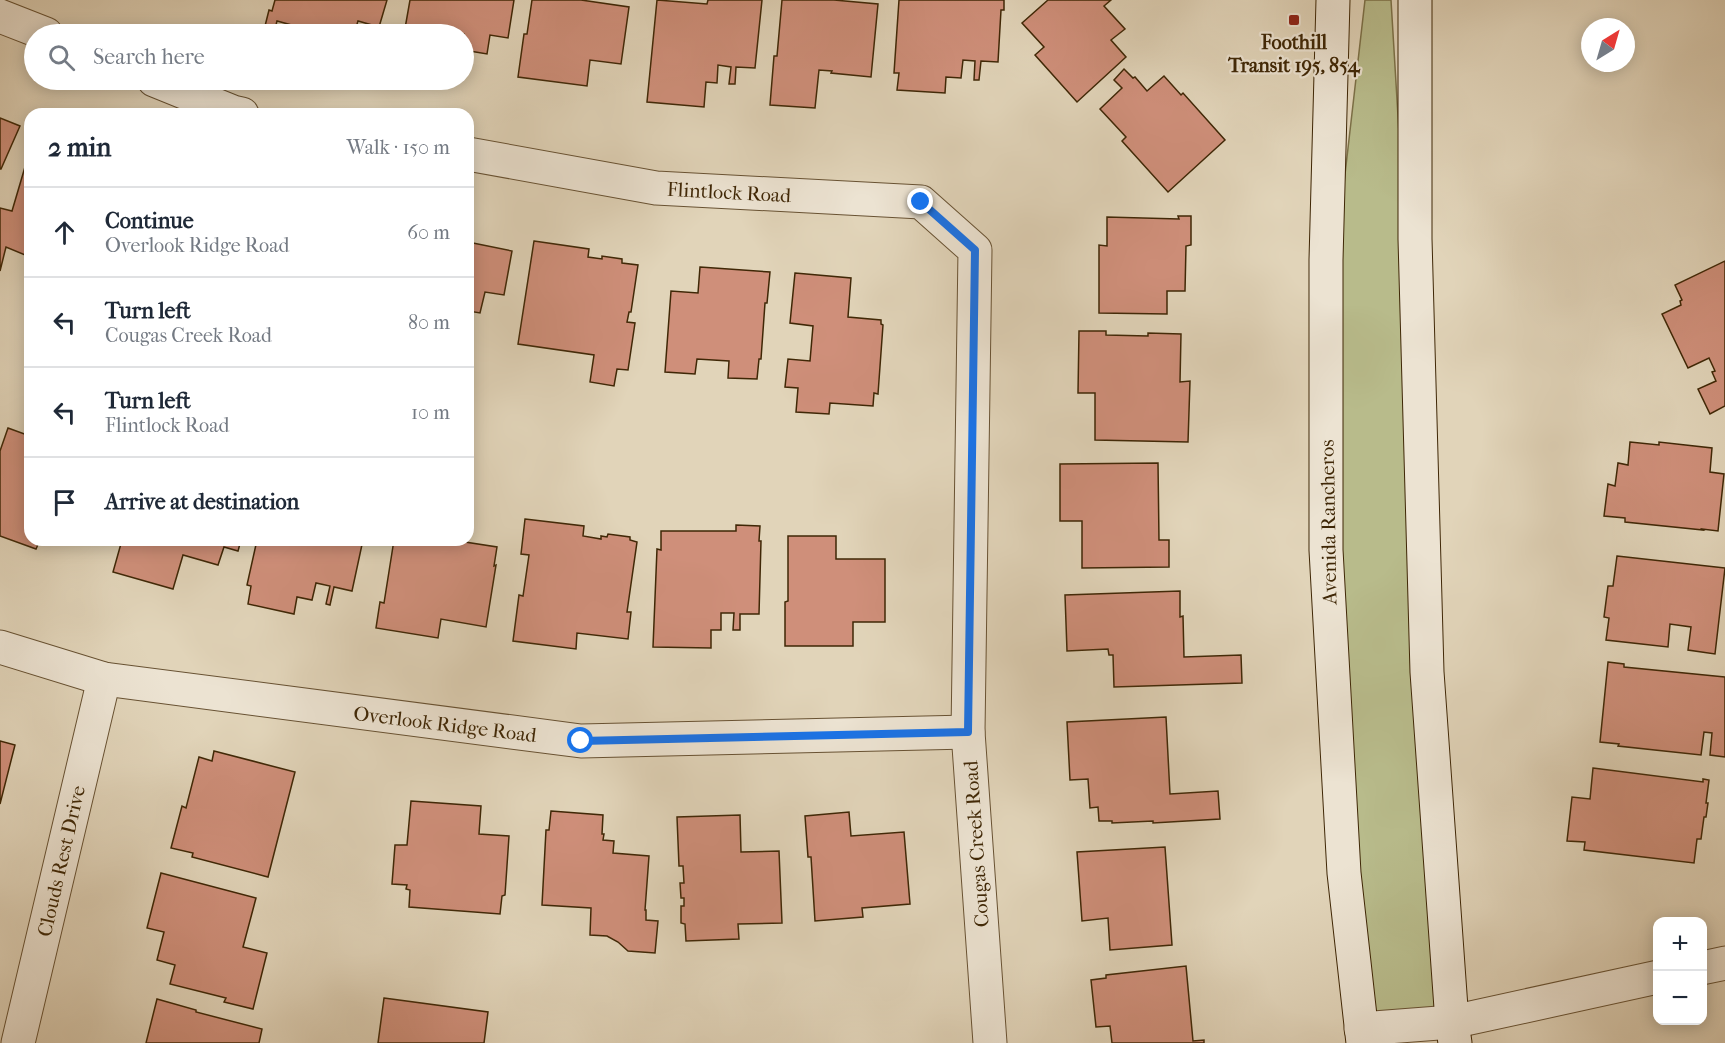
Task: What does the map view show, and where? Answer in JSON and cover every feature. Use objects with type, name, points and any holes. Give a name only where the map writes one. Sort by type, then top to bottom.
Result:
[{"type":"street","name":"Avenida Rancheros","points":[[1333,0],[1326,260],[1326,550],[1344,873],[1362,1036]]},
{"type":"street","points":[[1416,0],[1414,239],[1427,660],[1454,1032]]},
{"type":"street","points":[[0,16],[24,25]]},
{"type":"street","points":[[179,90],[223,108]]},
{"type":"street","name":"Flintlock Road","points":[[474,155],[656,188],[921,202],[975,250]]},
{"type":"street","name":"Cougas Creek Road","points":[[975,250],[968,732],[990,1043]]},
{"type":"street","name":"Overlook Ridge Road","points":[[0,647],[104,679],[581,741],[968,732]]},
{"type":"street","name":"Clouds Rest Drive","points":[[18,1043],[104,679]]},
{"type":"street","points":[[1707,967],[1725,963]]},
{"type":"street","points":[[1362,1036],[1454,1032],[1653,978]]},
{"type":"green space","points":[[1365,0],[1391,0],[1404,216],[1442,1012],[1370,1012],[1337,566],[1333,279]]},
{"type":"building","points":[[275,0],[387,0],[380,24],[358,21],[357,24],[288,24],[277,21],[276,24],[266,24],[269,10],[272,11]]},
{"type":"building","points":[[410,0],[514,0],[508,38],[490,35],[487,54],[474,52],[474,24],[406,24]]},
{"type":"building","points":[[532,0],[581,0],[629,7],[621,64],[590,60],[587,86],[518,77]]},
{"type":"building","points":[[657,0],[707,4],[708,0],[762,0],[755,68],[736,67],[735,84],[729,84],[731,67],[718,65],[717,83],[706,82],[704,107],[647,102]]},
{"type":"building","points":[[782,0],[834,0],[878,4],[871,77],[819,70],[815,108],[770,105]]},
{"type":"building","points":[[899,0],[1004,0],[1004,10],[1001,10],[998,62],[981,61],[979,80],[974,80],[975,61],[963,60],[961,78],[946,77],[945,93],[897,90],[899,73],[894,73]]},
{"type":"building","points":[[1048,0],[1111,0],[1104,6],[1125,29],[1111,40],[1126,57],[1077,102],[1035,55],[1044,47],[1022,23]]},
{"type":"building","points":[[1124,69],[1133,78],[1135,77],[1147,91],[1164,76],[1181,95],[1183,93],[1225,140],[1168,192],[1122,141],[1126,137],[1100,109],[1122,88],[1114,80]]},
{"type":"building","points":[[0,118],[20,126],[1,169],[0,169]]},
{"type":"building","points":[[24,170],[24,254],[6,247],[0,271],[0,208],[12,211]]},
{"type":"building","points":[[1178,216],[1191,216],[1191,245],[1186,246],[1185,291],[1167,291],[1167,314],[1099,313],[1099,245],[1107,246],[1107,217],[1179,219]]},
{"type":"building","points":[[534,241],[589,249],[588,257],[602,259],[602,256],[622,259],[622,263],[638,265],[631,312],[629,312],[627,322],[635,323],[628,370],[617,369],[614,386],[590,382],[594,355],[518,344]]},
{"type":"building","points":[[474,243],[512,251],[504,295],[485,292],[480,313],[474,312]]},
{"type":"building","points":[[1725,261],[1725,406],[1710,414],[1698,389],[1716,381],[1712,372],[1715,371],[1709,358],[1688,368],[1662,314],[1681,305],[1682,300],[1675,285]]},
{"type":"building","points":[[700,267],[770,272],[757,379],[728,378],[729,361],[697,359],[695,374],[665,372],[671,291],[698,293]]},
{"type":"building","points":[[795,273],[851,278],[848,317],[881,320],[883,325],[878,394],[874,393],[873,406],[830,403],[829,414],[796,412],[798,388],[785,387],[788,359],[810,361],[813,326],[790,323]]},
{"type":"building","points":[[1079,331],[1106,331],[1106,335],[1181,334],[1180,382],[1190,381],[1188,442],[1095,440],[1095,393],[1078,393]]},
{"type":"building","points":[[8,428],[24,434],[24,545],[0,536],[0,451]]},
{"type":"building","points":[[1630,442],[1659,445],[1659,442],[1712,448],[1710,472],[1724,474],[1718,531],[1625,522],[1625,518],[1604,516],[1608,484],[1615,486],[1618,463],[1628,465]]},
{"type":"building","points":[[1158,463],[1159,540],[1169,540],[1169,567],[1082,568],[1082,521],[1060,521],[1060,464]]},
{"type":"building","points":[[525,519],[584,526],[583,536],[601,539],[601,536],[607,537],[608,534],[630,537],[630,540],[637,542],[627,612],[631,612],[628,639],[577,633],[576,649],[513,641],[519,595],[523,596],[529,555],[521,554]]},
{"type":"building","points":[[736,525],[760,526],[759,614],[740,614],[740,630],[733,630],[734,613],[721,613],[721,630],[711,630],[711,648],[653,647],[657,549],[661,550],[661,531],[736,531]]},
{"type":"building","points":[[788,536],[836,536],[836,559],[885,559],[885,622],[853,622],[853,646],[785,646]]},
{"type":"building","points":[[474,543],[497,547],[486,627],[441,619],[438,638],[376,628],[380,602],[384,603],[393,546],[474,546]]},
{"type":"building","points":[[120,546],[239,546],[238,551],[224,547],[218,565],[183,555],[173,589],[113,572]]},
{"type":"building","points":[[256,546],[362,546],[352,591],[334,587],[330,605],[326,604],[330,586],[316,583],[312,600],[297,597],[294,614],[248,604],[251,586],[247,585]]},
{"type":"building","points":[[1617,556],[1725,568],[1715,654],[1688,650],[1691,627],[1670,624],[1668,647],[1606,640],[1609,618],[1604,617],[1608,586],[1613,586]]},
{"type":"building","points":[[1180,591],[1184,657],[1241,655],[1242,683],[1114,687],[1113,655],[1109,655],[1108,649],[1067,651],[1065,595]]},
{"type":"building","points":[[1608,662],[1624,664],[1624,667],[1725,677],[1725,757],[1710,755],[1712,733],[1704,732],[1701,755],[1600,742]]},
{"type":"building","points":[[1166,717],[1170,794],[1218,791],[1220,819],[1153,823],[1153,821],[1112,823],[1112,821],[1099,821],[1098,807],[1090,808],[1088,779],[1070,780],[1067,722]]},
{"type":"building","points":[[0,741],[15,745],[0,804]]},
{"type":"building","points":[[214,751],[295,772],[268,877],[192,857],[193,853],[171,848],[182,806],[186,808],[199,757],[212,761]]},
{"type":"building","points":[[1593,768],[1703,782],[1703,779],[1709,780],[1706,817],[1704,817],[1701,839],[1697,839],[1694,863],[1584,850],[1585,842],[1567,841],[1572,797],[1590,799]]},
{"type":"building","points":[[411,801],[481,806],[479,834],[509,836],[505,895],[502,896],[500,914],[409,907],[410,890],[406,889],[407,885],[392,884],[395,845],[407,845]]},
{"type":"building","points":[[551,811],[603,815],[603,840],[614,841],[613,853],[649,856],[645,910],[646,920],[658,921],[655,953],[628,951],[607,936],[590,935],[591,908],[542,905],[546,830],[549,830]]},
{"type":"building","points":[[849,812],[851,836],[904,832],[910,904],[862,908],[863,917],[815,921],[811,857],[808,857],[805,816]]},
{"type":"building","points":[[740,815],[741,852],[779,851],[782,923],[738,924],[739,939],[686,941],[685,924],[681,923],[681,906],[684,906],[684,898],[681,898],[680,883],[684,883],[683,866],[679,866],[677,817]]},
{"type":"building","points":[[1165,847],[1172,945],[1110,950],[1108,918],[1082,921],[1077,852]]},
{"type":"building","points":[[161,873],[256,898],[243,947],[267,953],[253,1009],[224,1002],[226,998],[170,984],[175,965],[157,960],[164,932],[147,928]]},
{"type":"building","points":[[1186,966],[1193,1041],[1204,1040],[1204,1043],[1112,1043],[1110,1026],[1096,1027],[1091,980],[1106,978],[1106,975]]},
{"type":"building","points":[[384,998],[488,1012],[484,1043],[378,1043]]},
{"type":"building","points":[[157,999],[262,1029],[259,1043],[146,1043]]},
{"type":"place","name":"Foothill Transit 195, 854","points":[[1294,20]]},
{"type":"route","points":[[581,741],[968,732],[975,250],[921,202]]}]
